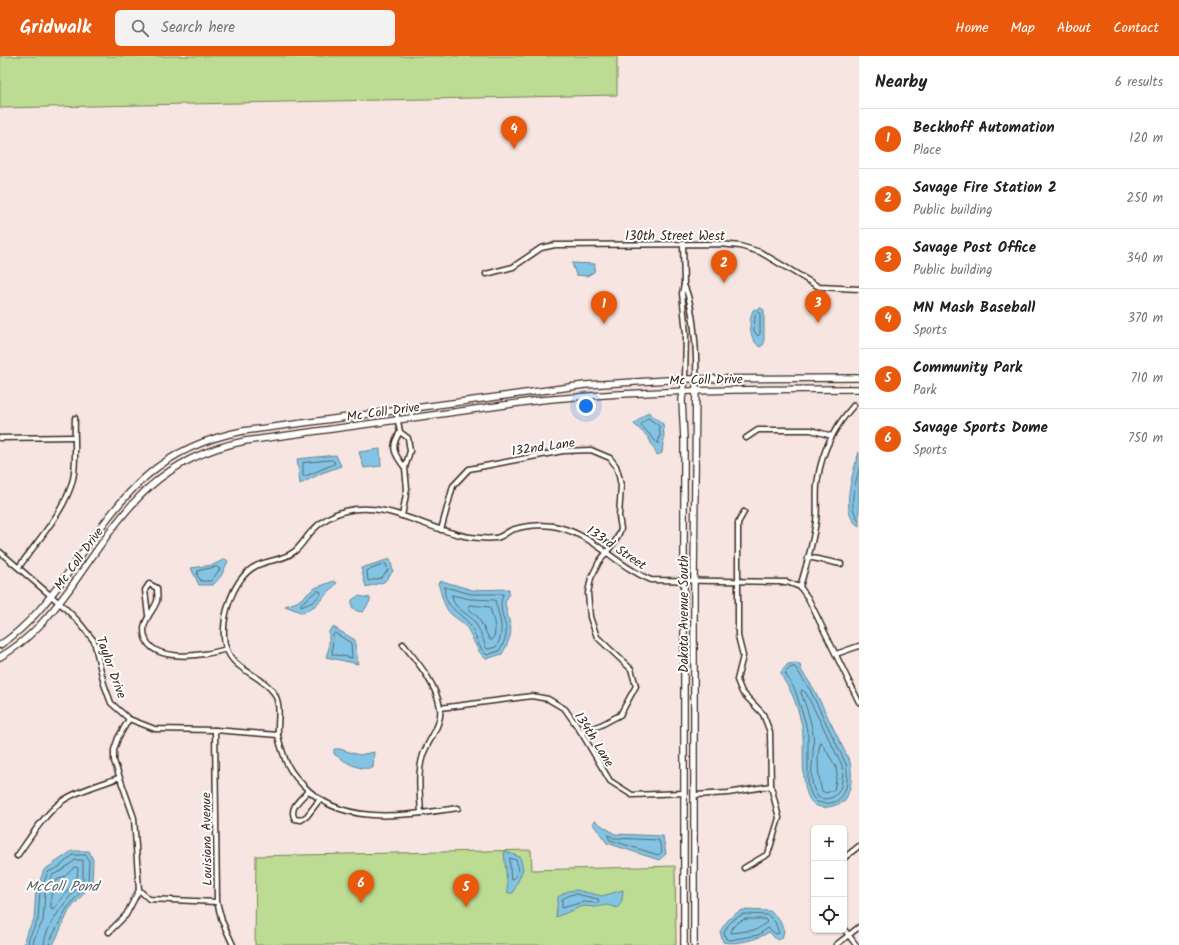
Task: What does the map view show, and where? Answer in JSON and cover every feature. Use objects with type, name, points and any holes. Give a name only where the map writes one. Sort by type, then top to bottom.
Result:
[{"type":"main road","name":"Mc Coll Drive","points":[[0,645],[25,626],[51,596],[124,497],[149,472],[178,453],[209,439],[243,431],[563,388],[685,379],[859,378]]},
{"type":"main road","name":"Dakota Avenue South","points":[[684,945],[685,379]]},
{"type":"main road","name":"Dakota Avenue South","points":[[694,945],[694,580],[696,379]]},
{"type":"main road","name":"Mc Coll Drive","points":[[0,657],[31,634],[59,603],[138,496],[159,478],[182,462],[211,449],[244,441],[542,400],[622,393],[684,390],[859,388]]},
{"type":"street","name":"Dakota Avenue South","points":[[683,244],[684,285],[682,293],[686,334],[685,379]]},
{"type":"street","name":"130th Street West","points":[[486,274],[513,267],[541,248],[555,245],[725,244],[750,248],[770,257],[795,274],[819,287],[859,289]]},
{"type":"street","name":"Dakota Avenue South","points":[[684,285],[688,293],[693,326],[696,379]]},
{"type":"street","points":[[854,405],[843,417],[832,436],[818,478],[816,524],[800,587],[808,598],[859,702]]},
{"type":"street","points":[[396,410],[400,432],[394,441],[395,455],[405,468]]},
{"type":"street","points":[[19,567],[60,509],[70,490],[74,469],[75,418]]},
{"type":"street","points":[[746,438],[758,430],[811,430],[820,431],[832,436]]},
{"type":"street","points":[[400,432],[408,438],[410,451],[405,468],[406,489],[402,516]]},
{"type":"street","points":[[0,438],[74,437]]},
{"type":"street","name":"132nd Lane","points":[[441,530],[453,486],[469,469],[563,451],[591,450],[610,458],[616,466],[621,486],[619,516],[621,529],[616,540],[591,578],[588,593],[590,617],[597,636],[632,669],[636,686],[620,715],[601,725],[581,732]]},
{"type":"street","name":"133rd Street","points":[[226,649],[224,629],[232,591],[242,577],[255,566],[278,560],[298,549],[312,530],[325,519],[343,511],[364,508],[402,516],[441,530],[469,536],[496,538],[515,528],[554,526],[575,532],[607,552],[639,575],[651,580],[787,582],[800,587]]},
{"type":"street","points":[[744,512],[738,522],[738,636],[742,656],[737,680],[742,692],[763,714],[769,726],[771,739],[771,786],[779,812],[778,826],[768,854],[744,868]]},
{"type":"street","name":"Taylor Drive","points":[[0,552],[19,567],[78,621],[94,642],[104,684],[111,703],[129,719],[155,729],[215,730],[278,735]]},
{"type":"street","points":[[808,557],[841,564]]},
{"type":"street","points":[[148,615],[145,590],[149,584],[157,588],[157,600],[148,615],[144,628],[146,640],[158,653],[172,656],[211,654],[226,649],[233,660],[266,684],[274,693],[279,711],[278,735],[284,758],[291,770],[308,791],[320,799],[340,810],[363,816],[421,813],[458,808]]},
{"type":"street","points":[[403,644],[428,677],[440,708],[436,729],[422,756],[420,774],[421,813]]},
{"type":"street","points":[[836,654],[859,646]]},
{"type":"street","name":"134th Lane","points":[[440,708],[532,696],[548,699],[565,709],[581,732],[610,781],[632,795],[684,793]]},
{"type":"street","points":[[109,932],[126,915],[139,890],[134,818],[118,778],[114,761],[114,750],[129,719]]},
{"type":"street","name":"Louisiana Avenue","points":[[215,730],[217,902],[222,922],[233,945]]},
{"type":"street","points":[[18,856],[36,829],[61,802],[93,787],[118,778]]},
{"type":"street","points":[[694,795],[728,793],[771,786]]},
{"type":"street","points":[[308,791],[293,808],[295,819],[301,820],[307,816],[320,799]]},
{"type":"street","points":[[847,856],[859,846]]},
{"type":"street","points":[[139,890],[149,899],[217,902]]},
{"type":"street","points":[[836,945],[859,927]]},
{"type":"street","points":[[848,935],[856,945]]},
{"type":"green space","points":[[0,56],[617,56],[617,95],[0,108]]},
{"type":"green space","points":[[531,850],[532,870],[675,866],[676,945],[255,945],[256,856]]},
{"type":"water","points":[[572,263],[595,264],[594,272],[587,276],[576,275]]},
{"type":"water","points":[[761,308],[764,310],[764,344],[760,347],[756,344],[750,330],[750,319],[753,310]]},
{"type":"water","points":[[648,412],[663,424],[664,435],[662,453],[657,455],[648,437],[634,424]]},
{"type":"water","points":[[380,449],[381,466],[364,468],[359,452]]},
{"type":"water","points":[[859,452],[859,526],[853,520],[849,512],[848,502],[851,480]]},
{"type":"water","points":[[336,455],[341,466],[322,473],[300,484],[297,459]]},
{"type":"water","points":[[225,559],[228,561],[221,576],[213,585],[199,585],[191,568],[213,565]]},
{"type":"water","points":[[390,559],[393,571],[384,582],[366,587],[361,568]]},
{"type":"water","points":[[334,581],[337,583],[316,605],[303,613],[285,606],[297,602],[315,588]]},
{"type":"water","points":[[442,581],[472,590],[509,589],[509,595],[505,602],[511,633],[502,654],[486,659],[477,649],[465,626],[447,609],[438,583]]},
{"type":"water","points":[[358,596],[370,598],[370,601],[363,612],[357,611],[352,607],[352,600]]},
{"type":"water","points":[[333,627],[355,640],[358,664],[326,657],[329,648],[329,631]]},
{"type":"water","points":[[796,663],[800,665],[801,670],[814,689],[850,762],[851,782],[845,801],[827,807],[815,805],[808,796],[803,767],[803,735],[801,722],[794,698],[783,679],[781,672],[788,664]]},
{"type":"water","points":[[334,749],[340,749],[359,755],[374,752],[373,768],[362,768],[352,765],[334,754]]},
{"type":"water","points":[[595,821],[615,834],[663,836],[666,854],[659,860],[607,843],[592,823]]},
{"type":"water","name":"McColl Pond","points":[[72,851],[89,851],[93,860],[92,883],[69,911],[53,945],[24,945],[25,937],[34,919],[36,891],[44,870]]},
{"type":"water","points":[[504,851],[520,857],[523,869],[513,893],[508,893]]},
{"type":"water","points":[[576,890],[602,896],[623,890],[622,900],[618,908],[607,905],[596,907],[583,906],[556,917],[558,897],[568,891]]},
{"type":"water","points":[[743,910],[770,911],[779,919],[784,931],[782,938],[777,940],[769,932],[746,941],[734,943],[723,942],[720,932],[722,928],[732,916]]},
{"type":"place","name":"MN Mash Baseball","points":[[514,149]]},
{"type":"place","name":"Savage Fire Station 2","points":[[724,283]]},
{"type":"place","name":"Savage Post Office","points":[[818,323]]},
{"type":"place","name":"Beckhoff Automation","points":[[604,324]]},
{"type":"place","name":"Savage Sports Dome","points":[[361,903]]},
{"type":"place","name":"Community Park","points":[[466,907]]}]
